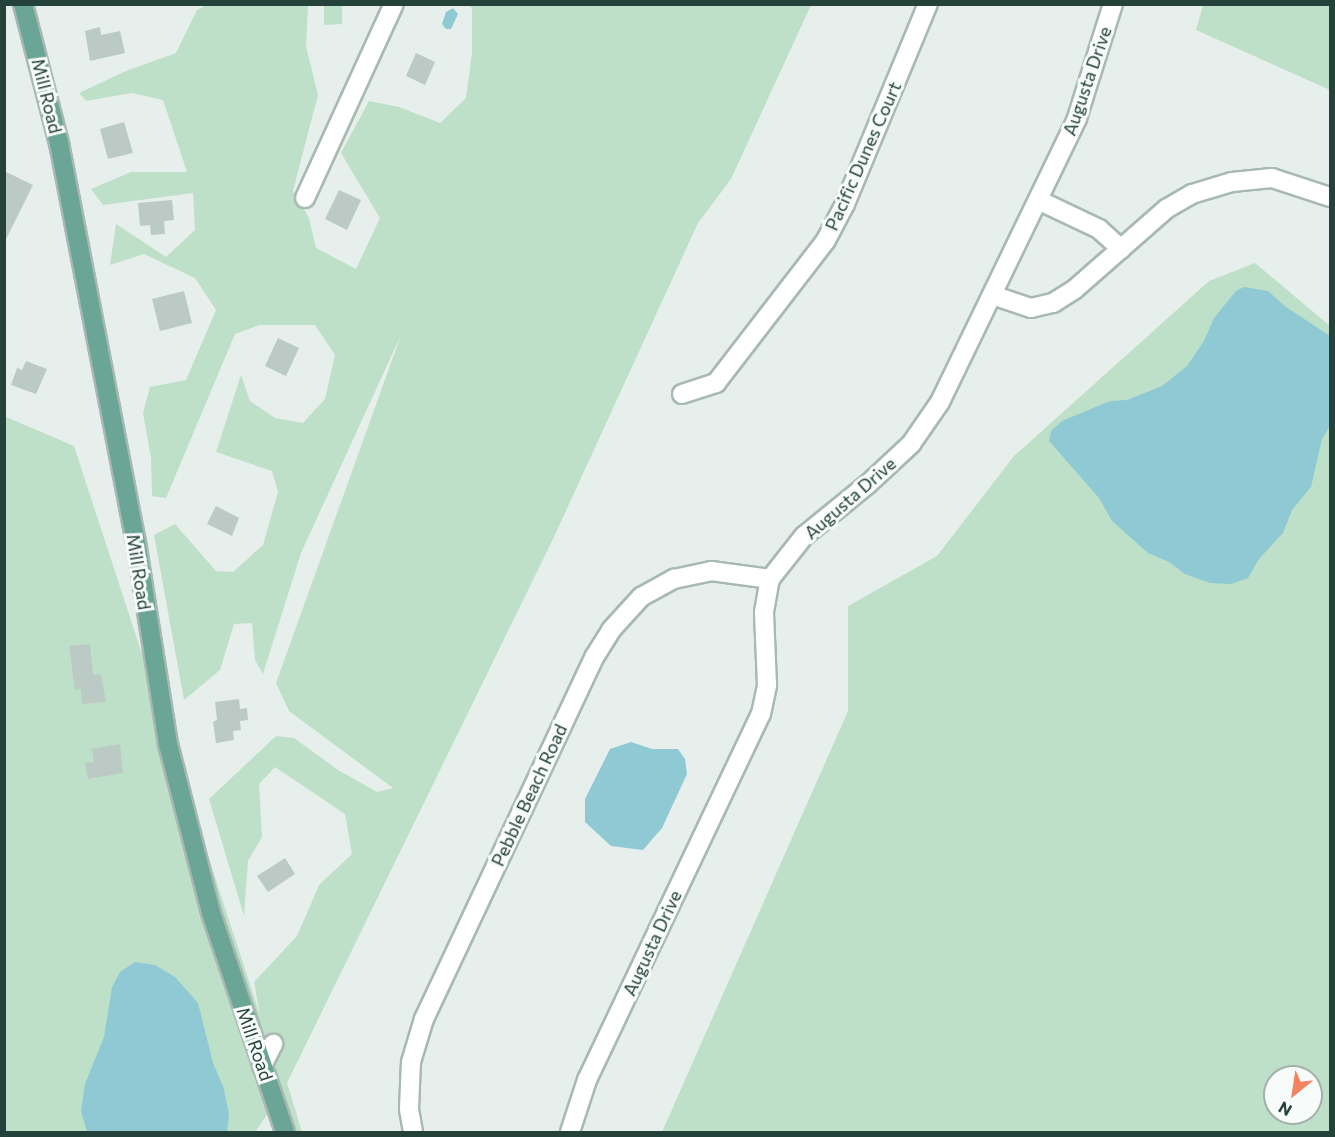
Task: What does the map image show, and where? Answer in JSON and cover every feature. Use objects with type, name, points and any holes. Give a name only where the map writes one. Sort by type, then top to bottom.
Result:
[{"type":"main road","name":"Mill Road","points":[[23,4],[59,143],[135,542],[168,744],[212,913],[285,1132]]},
{"type":"street","points":[[305,198],[394,4]]},
{"type":"street","name":"Pacific Dunes Court","points":[[682,394],[716,383],[826,240],[845,204],[928,4]]},
{"type":"street","name":"Augusta Drive","points":[[570,1132],[587,1080],[761,714],[767,685],[764,612],[770,579],[804,536],[868,484],[911,444],[940,402],[1077,118],[1113,4]]},
{"type":"street","points":[[992,295],[1031,308],[1053,303],[1075,289],[1166,209],[1192,194],[1232,182],[1272,178],[1330,197]]},
{"type":"street","points":[[1038,200],[1099,229],[1121,249]]},
{"type":"street","name":"Pebble Beach Road","points":[[413,1132],[409,1109],[411,1062],[424,1018],[595,656],[611,630],[641,597],[674,579],[711,572],[770,579]]},
{"type":"street","points":[[262,1066],[273,1044]]},
{"type":"green space","points":[[207,5],[308,5],[306,46],[318,95],[293,191],[309,218],[316,248],[356,269],[380,218],[341,153],[369,101],[399,107],[440,123],[466,98],[472,53],[472,8],[468,5],[811,5],[731,179],[698,223],[553,539],[287,1083],[302,1132],[278,1132],[269,1112],[255,1132],[5,1132],[4,416],[74,446],[260,1015],[254,982],[297,936],[319,885],[352,854],[345,814],[275,767],[259,784],[262,837],[248,861],[244,916],[209,799],[276,736],[294,738],[338,770],[377,792],[393,788],[289,711],[276,683],[401,335],[301,553],[263,674],[255,660],[252,623],[234,624],[220,670],[184,700],[154,535],[175,524],[216,571],[233,572],[263,545],[278,492],[272,471],[216,452],[241,375],[250,401],[275,418],[303,423],[325,399],[335,355],[315,325],[259,325],[235,334],[166,498],[152,496],[151,458],[143,413],[150,387],[186,380],[216,310],[195,278],[144,254],[110,265],[116,224],[166,257],[195,230],[193,193],[103,205],[91,189],[131,172],[187,172],[163,100],[132,93],[86,101],[79,93],[126,71],[176,53],[197,10]]},
{"type":"green space","points":[[324,5],[342,5],[342,24],[324,25]]},
{"type":"green space","points":[[1203,5],[1330,5],[1330,90],[1196,30]]},
{"type":"green space","points":[[1255,263],[1330,326],[1330,1132],[662,1132],[848,711],[848,606],[937,556],[1014,456],[1209,281]]},
{"type":"water","points":[[453,8],[458,14],[451,29],[446,29],[442,24],[446,12]]},
{"type":"water","points":[[1244,287],[1268,291],[1286,307],[1330,336],[1330,426],[1322,439],[1311,487],[1292,510],[1283,533],[1259,559],[1248,578],[1231,584],[1210,583],[1185,574],[1169,562],[1148,553],[1112,521],[1099,498],[1049,441],[1051,431],[1062,421],[1110,401],[1127,400],[1162,386],[1187,366],[1204,341],[1214,318],[1236,291]]},
{"type":"water","points":[[631,742],[652,749],[678,749],[685,759],[687,774],[662,828],[643,850],[611,846],[585,822],[585,799],[610,749]]},
{"type":"water","points":[[135,962],[155,965],[175,977],[198,1003],[213,1063],[223,1086],[229,1114],[227,1132],[87,1132],[81,1111],[85,1084],[104,1037],[112,987],[120,972]]},
{"type":"building","points":[[100,27],[101,35],[120,31],[125,53],[90,61],[85,31]]},
{"type":"building","points":[[416,53],[435,62],[425,85],[406,76]]},
{"type":"building","points":[[124,122],[133,153],[108,159],[100,129]]},
{"type":"building","points":[[4,171],[33,185],[4,243]]},
{"type":"building","points":[[339,190],[361,200],[347,230],[325,219]]},
{"type":"building","points":[[172,200],[174,220],[164,221],[165,234],[151,235],[150,225],[140,226],[138,203]]},
{"type":"building","points":[[184,291],[192,323],[160,331],[152,299]]},
{"type":"building","points":[[278,338],[299,348],[286,376],[265,366]]},
{"type":"building","points":[[26,361],[47,369],[36,394],[11,385],[17,368],[22,370]]},
{"type":"building","points":[[216,506],[239,518],[232,536],[207,524]]},
{"type":"building","points":[[90,644],[93,675],[101,674],[106,702],[82,704],[81,689],[75,690],[69,646]]},
{"type":"building","points":[[239,699],[240,709],[247,708],[248,720],[240,721],[241,730],[233,731],[234,740],[216,743],[213,722],[217,720],[215,702]]},
{"type":"building","points":[[120,744],[123,773],[88,779],[85,763],[94,762],[92,749]]},
{"type":"building","points":[[285,858],[295,874],[268,892],[257,876]]}]
